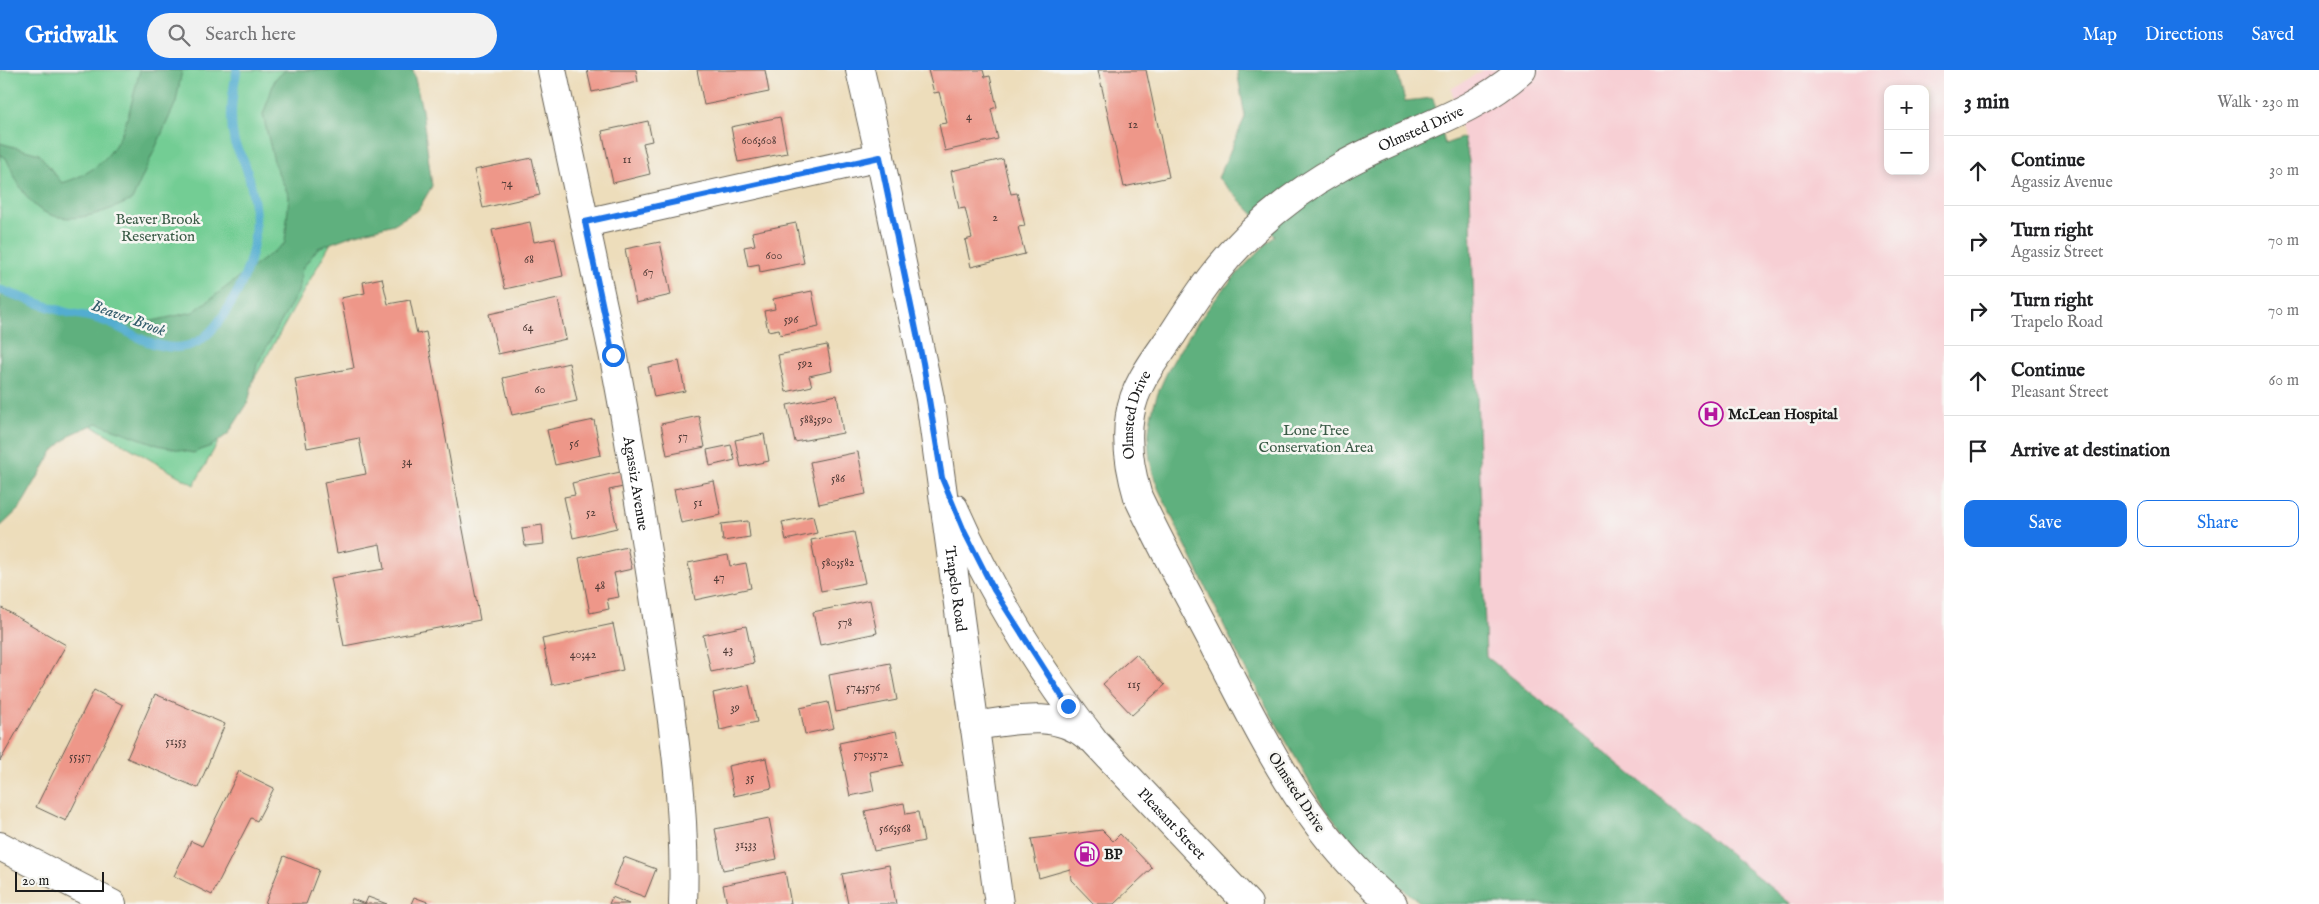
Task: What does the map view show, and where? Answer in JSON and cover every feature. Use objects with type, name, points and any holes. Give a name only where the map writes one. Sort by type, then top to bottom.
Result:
[{"type":"street","name":"Agassiz Avenue","points":[[552,70],[613,355],[665,671],[682,801],[685,855],[683,904]]},
{"type":"street","name":"Trapelo Road","points":[[860,70],[922,354],[942,478],[999,904]]},
{"type":"street","name":"Olmsted Drive","points":[[1393,904],[1361,875],[1323,833],[1277,765],[1138,497],[1130,464],[1130,413],[1135,398],[1151,366],[1212,276],[1262,223],[1301,192],[1344,164],[1475,104],[1508,82],[1522,70]]},
{"type":"street","points":[[585,222],[880,157]]},
{"type":"street","name":"Pleasant Street","points":[[942,478],[964,531],[1006,611],[1058,692],[1096,743],[1248,904]]},
{"type":"street","name":"Pleasant Street","points":[[974,726],[1031,718],[1051,720],[1071,726],[1096,743]]},
{"type":"street","points":[[0,846],[112,904]]},
{"type":"shaded area","name":"McLean Hospital","points":[[1483,70],[1944,70],[1944,904],[1791,904],[1486,656],[1469,161],[1451,89]]},
{"type":"green space","name":"Beaver Brook Reservation","points":[[0,70],[403,70],[410,103],[194,485],[70,413],[0,476]]},
{"type":"green space","points":[[140,70],[182,70],[176,102],[132,200],[107,210],[80,217],[54,216],[42,211],[23,192],[6,158],[0,155],[0,143],[39,154],[62,183],[82,175],[98,165],[118,140],[125,124]]},
{"type":"green space","points":[[286,70],[413,70],[422,110],[432,186],[418,210],[394,224],[353,235],[318,248],[302,269],[298,292],[257,364],[248,403],[228,434],[211,446],[193,453],[158,445],[97,423],[72,434],[53,451],[20,508],[0,527],[0,290],[65,312],[139,324],[193,312],[285,243],[289,196],[275,166],[263,115],[275,79]]},
{"type":"green space","name":"Lone Tree Conservation Area","points":[[1237,70],[1397,70],[1405,101],[1433,98],[1445,144],[1464,137],[1469,161],[1486,656],[1791,904],[1422,904],[1373,865],[1353,844],[1320,801],[1242,663],[1159,490],[1152,469],[1149,448],[1149,428],[1153,408],[1168,370],[1178,352],[1199,320],[1219,295],[1240,270],[1275,236],[1218,178],[1245,117]]},
{"type":"building","points":[[587,70],[636,70],[638,82],[592,92]]},
{"type":"building","points":[[697,70],[765,70],[769,92],[704,105]]},
{"type":"building","points":[[928,70],[983,70],[985,77],[990,76],[997,107],[991,109],[998,139],[945,151],[939,124],[947,123],[939,92],[934,93]]},
{"type":"building","points":[[1098,70],[1146,70],[1169,177],[1124,187]]},
{"type":"building","points":[[780,117],[787,153],[738,162],[731,127]]},
{"type":"building","points":[[648,121],[652,141],[643,143],[650,174],[613,183],[602,131]]},
{"type":"building","points":[[532,158],[540,195],[483,208],[474,170]]},
{"type":"building","points":[[1003,159],[1011,194],[1017,193],[1025,226],[1018,227],[1025,254],[971,267],[965,240],[972,238],[965,208],[959,209],[951,171]]},
{"type":"building","points":[[530,222],[534,242],[555,238],[563,276],[505,289],[492,230]]},
{"type":"building","points":[[796,223],[804,263],[760,272],[759,264],[748,266],[744,247],[755,245],[752,232]]},
{"type":"building","points":[[660,242],[671,295],[636,303],[625,249]]},
{"type":"building","points":[[382,278],[388,304],[410,300],[417,334],[426,332],[480,620],[344,646],[331,578],[384,569],[380,544],[337,553],[324,482],[366,474],[359,438],[307,448],[295,379],[354,368],[341,298],[365,293],[363,282]]},
{"type":"building","points":[[812,291],[819,327],[780,335],[779,329],[768,331],[764,311],[775,309],[773,299]]},
{"type":"building","points":[[558,299],[566,339],[498,354],[489,314]]},
{"type":"building","points":[[827,345],[832,371],[809,376],[812,386],[786,392],[778,355]]},
{"type":"building","points":[[679,361],[685,391],[654,397],[648,367]]},
{"type":"building","points":[[569,363],[577,401],[512,415],[503,378]]},
{"type":"building","points":[[837,395],[843,433],[795,442],[787,405]]},
{"type":"building","points":[[699,416],[705,447],[667,455],[661,424]]},
{"type":"building","points":[[594,420],[601,455],[555,465],[547,430]]},
{"type":"building","points":[[764,434],[769,461],[741,467],[735,440]]},
{"type":"building","points":[[731,445],[735,460],[710,466],[707,450]]},
{"type":"building","points":[[858,452],[866,494],[819,504],[810,462]]},
{"type":"building","points":[[620,472],[623,487],[609,490],[617,528],[573,538],[564,497],[575,495],[572,483]]},
{"type":"building","points":[[714,481],[721,515],[681,523],[674,489]]},
{"type":"building","points":[[813,516],[817,533],[786,540],[782,522]]},
{"type":"building","points":[[748,521],[750,537],[723,541],[721,524]]},
{"type":"building","points":[[542,525],[544,544],[525,546],[522,528]]},
{"type":"building","points":[[854,532],[865,583],[821,591],[811,540]]},
{"type":"building","points":[[627,547],[632,569],[614,573],[619,597],[607,599],[609,609],[590,613],[579,558]]},
{"type":"building","points":[[728,555],[730,566],[746,563],[751,588],[695,600],[688,563]]},
{"type":"building","points":[[870,600],[877,633],[820,645],[813,612]]},
{"type":"building","points":[[0,607],[66,645],[0,761]]},
{"type":"building","points":[[613,624],[623,670],[552,685],[542,639]]},
{"type":"building","points":[[746,626],[754,663],[711,672],[703,635]]},
{"type":"building","points":[[1136,654],[1165,685],[1132,715],[1103,684]]},
{"type":"building","points":[[890,663],[897,700],[836,712],[829,675]]},
{"type":"building","points":[[749,685],[757,722],[720,730],[713,693]]},
{"type":"building","points":[[94,690],[123,705],[66,821],[36,807]]},
{"type":"building","points":[[155,694],[225,724],[198,788],[127,758]]},
{"type":"building","points":[[828,702],[834,728],[805,734],[800,708]]},
{"type":"building","points":[[896,731],[903,765],[870,772],[874,791],[850,796],[839,743]]},
{"type":"building","points":[[766,758],[772,788],[734,796],[728,766]]},
{"type":"building","points":[[239,771],[274,788],[257,821],[251,818],[212,895],[174,876],[191,841],[202,846]]},
{"type":"building","points":[[904,803],[906,814],[918,812],[924,841],[874,851],[865,811]]},
{"type":"building","points":[[769,818],[777,859],[723,870],[715,829]]},
{"type":"building","name":"BP","points":[[1102,830],[1113,841],[1120,834],[1152,868],[1114,904],[1094,904],[1071,880],[1070,869],[1039,878],[1031,839]]},
{"type":"building","points":[[284,856],[319,870],[306,904],[265,904]]},
{"type":"building","points":[[624,857],[656,869],[645,897],[613,885]]},
{"type":"building","points":[[889,865],[896,904],[848,904],[842,874]]},
{"type":"building","points":[[785,872],[791,904],[727,904],[723,885]]},
{"type":"building","points":[[368,897],[387,904],[365,904]]},
{"type":"building","points":[[414,897],[433,904],[411,904]]},
{"type":"building","points":[[612,897],[629,904],[609,904]]},
{"type":"building","points":[[352,899],[365,904],[350,904]]},
{"type":"waterway","name":"Beaver Brook","points":[[0,290],[57,310],[104,321],[146,341],[162,346],[175,348],[188,346],[198,342],[208,334],[225,313],[239,289],[252,253],[254,240],[255,215],[251,187],[246,167],[235,144],[232,132],[232,106],[237,70]]},
{"type":"place","name":"McLean Hospital","points":[[1711,414]]},
{"type":"place","name":"BP","points":[[1087,854]]},
{"type":"route","points":[[613,355],[585,222],[880,157],[930,399],[942,478],[964,531],[994,590],[1010,618],[1068,706]]}]
